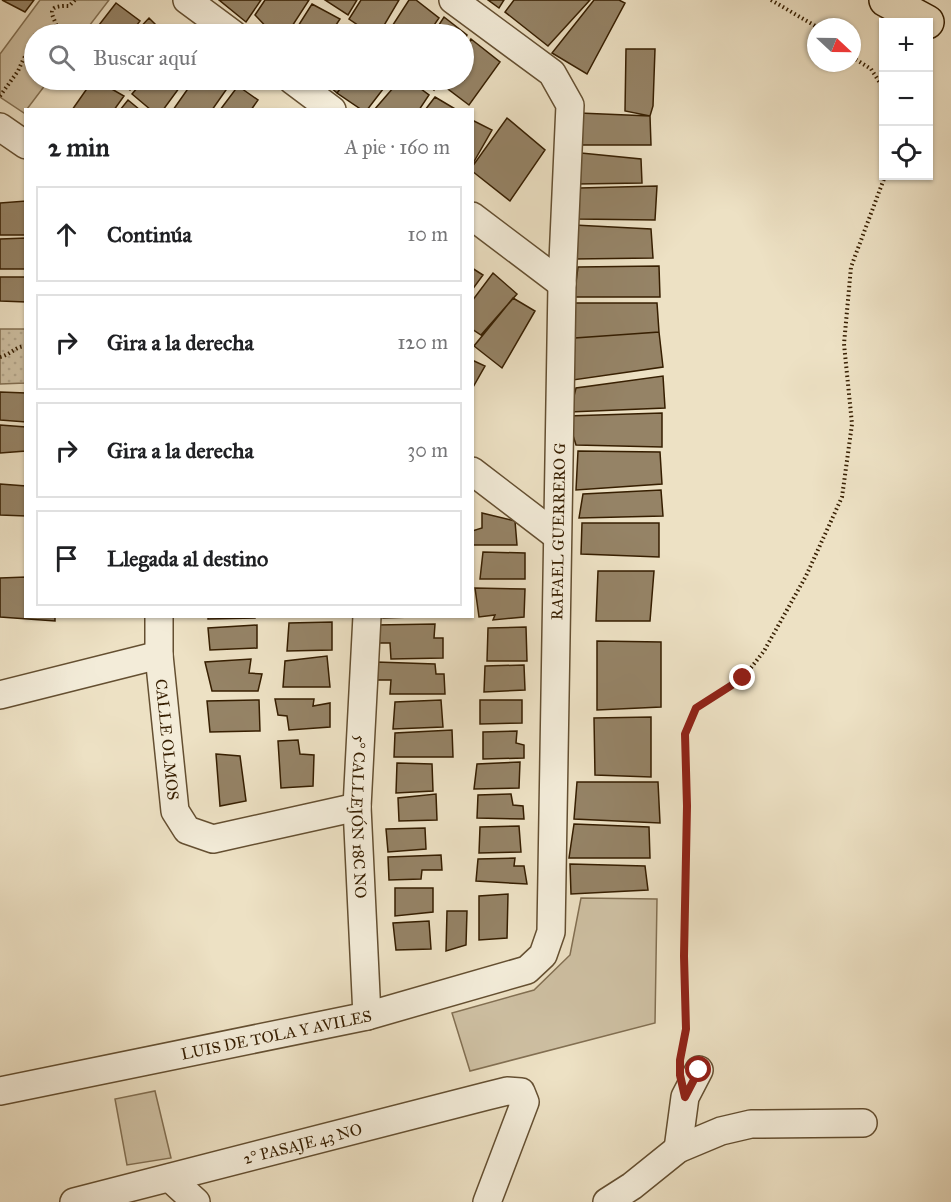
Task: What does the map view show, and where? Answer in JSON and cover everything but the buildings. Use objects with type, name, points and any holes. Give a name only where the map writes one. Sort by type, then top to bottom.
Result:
[{"type":"highway","points":[[886,0],[919,18]]},
{"type":"highway","points":[[933,26],[951,36]]},
{"type":"street","points":[[187,0],[219,24]]},
{"type":"street","name":"RAFAEL GUERRERO G","points":[[453,0],[552,73],[570,105],[562,284],[551,932],[543,955]]},
{"type":"street","points":[[305,90],[329,108]]},
{"type":"street","points":[[0,127],[24,145]]},
{"type":"street","points":[[474,218],[562,284]]},
{"type":"street","points":[[474,473],[557,536]]},
{"type":"street","name":"CALLE OLMOS","points":[[159,618],[159,655],[175,811],[188,830],[213,839],[357,807]]},
{"type":"street","name":"5° CALLEJÓN 18C NO","points":[[367,618],[357,807],[367,1016]]},
{"type":"street","points":[[0,695],[159,655]]},
{"type":"street","name":"LUIS DE TOLA Y AVILES","points":[[0,1091],[367,1016],[528,970],[543,955]]},
{"type":"street","points":[[678,1149],[685,1097],[699,1070]]},
{"type":"street","name":"2° PASAJE 43 NO","points":[[74,1202],[507,1091],[521,1092],[525,1102],[487,1202]]},
{"type":"street","points":[[607,1202],[632,1186],[678,1149],[722,1131],[752,1124],[862,1124]]},
{"type":"street","points":[[170,1178],[196,1202]]},
{"type":"path","points":[[55,24],[52,13],[54,8],[57,5],[69,6],[75,0]]},
{"type":"path","points":[[771,0],[807,21]]},
{"type":"path","points":[[0,96],[18,71],[24,58]]},
{"type":"path","points":[[861,63],[871,69],[879,81]]},
{"type":"path","points":[[685,1097],[680,1075],[680,1060],[686,1029],[685,734],[696,708],[743,678],[764,651],[806,576],[842,497],[852,424],[844,344],[851,267],[884,180]]},
{"type":"path","points":[[0,357],[24,346]]},
{"type":"shaded area","points":[[40,0],[109,0],[91,24],[24,24],[24,90],[41,90],[28,108],[24,108],[24,113],[0,97],[0,54]]},
{"type":"shaded area","points":[[0,329],[24,329],[24,383],[0,384]]},
{"type":"shaded area","points":[[581,898],[657,899],[655,1023],[470,1071],[452,1013],[534,990],[570,955]]},
{"type":"shaded area","points":[[155,1091],[171,1158],[127,1165],[115,1099]]},
{"type":"route","points":[[699,1070],[685,1097],[680,1075],[680,1060],[686,1029],[685,734],[696,708],[743,678]]}]
